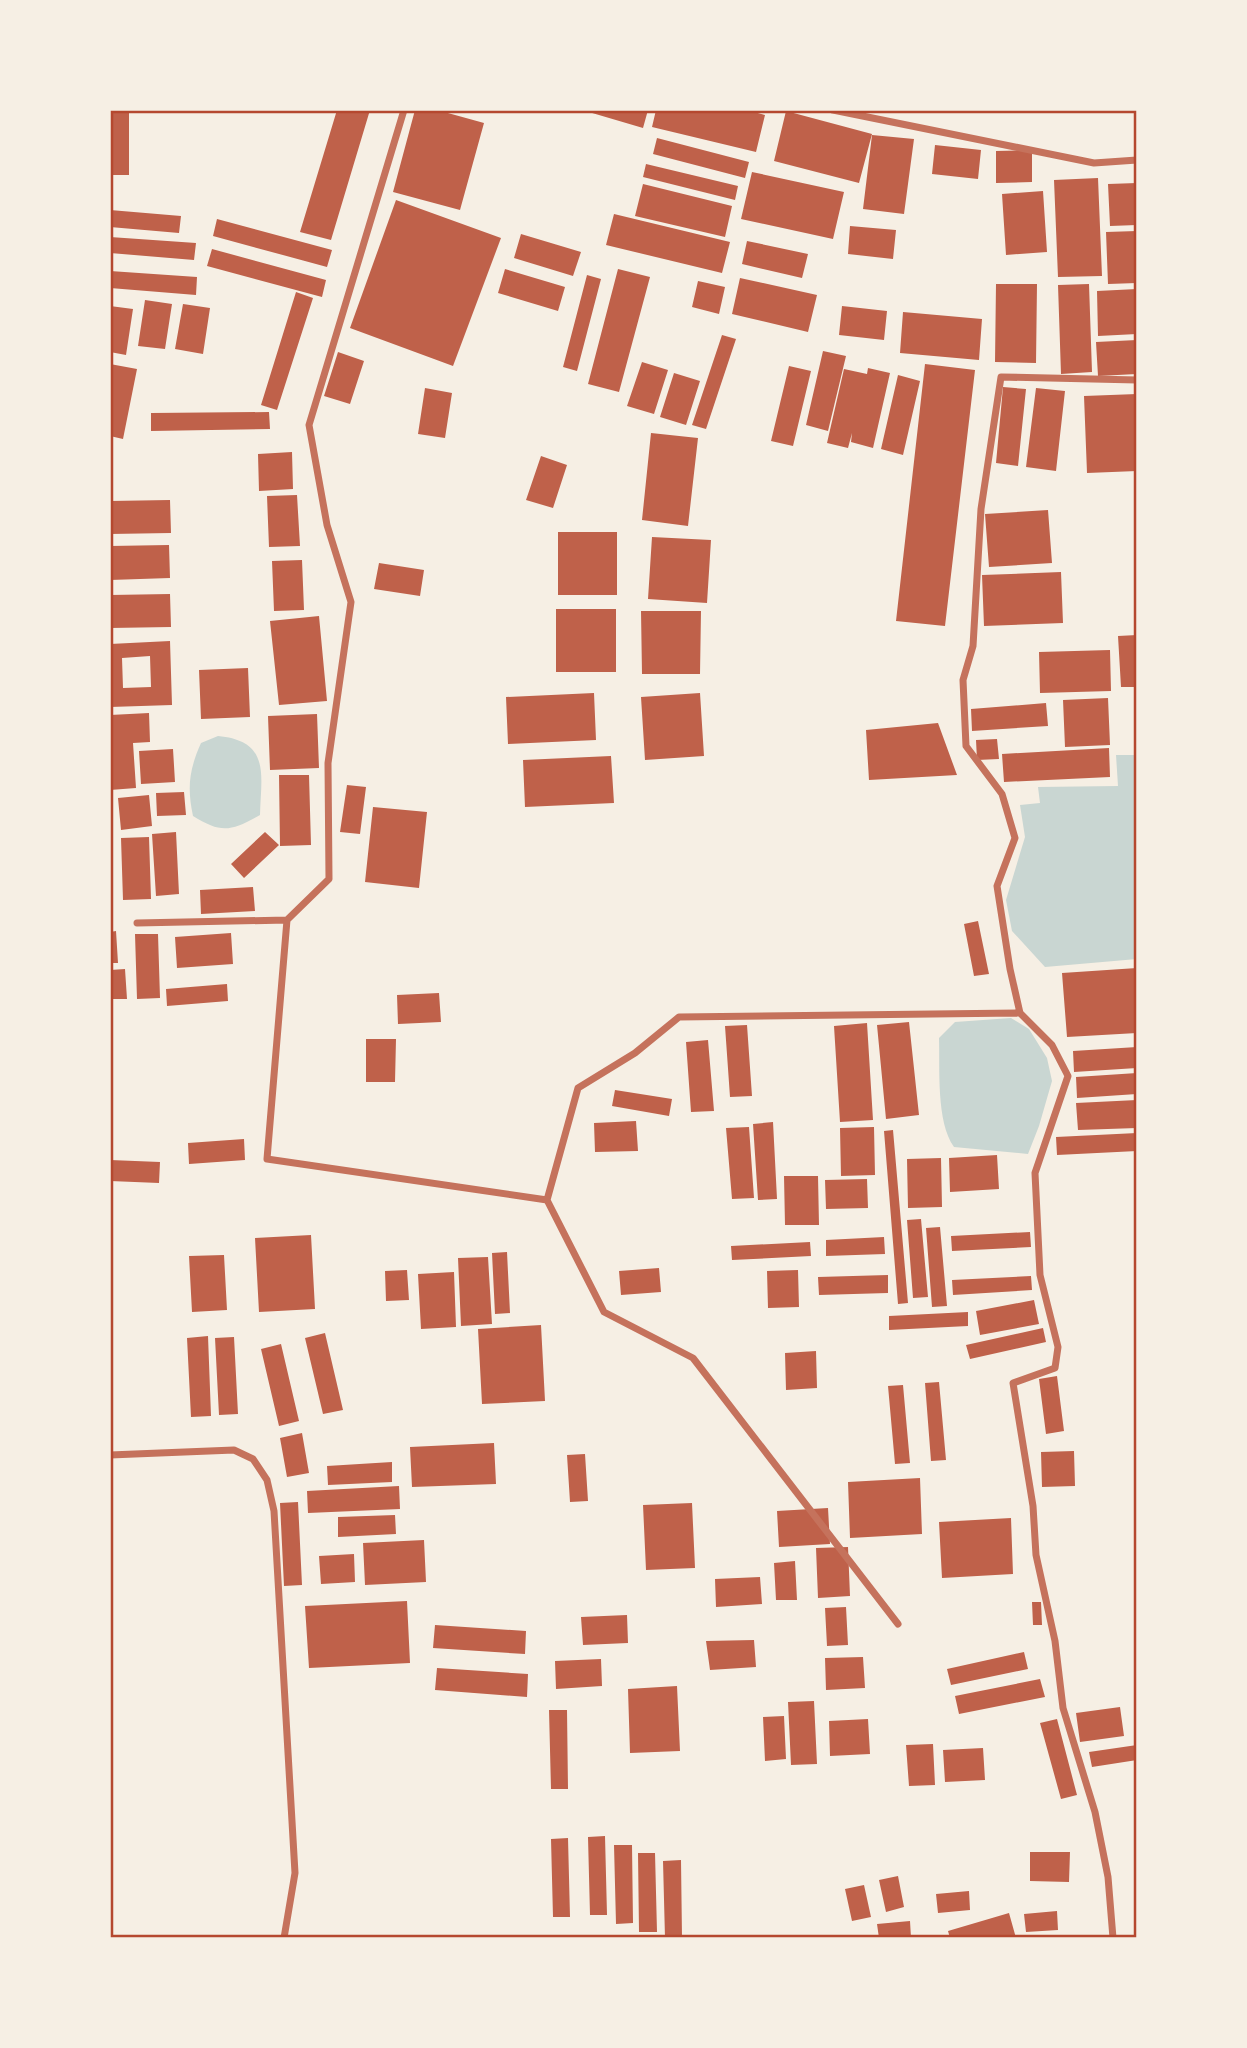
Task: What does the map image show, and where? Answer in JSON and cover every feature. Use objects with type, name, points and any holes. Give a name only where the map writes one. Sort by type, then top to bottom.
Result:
[{"type":"street","points":[[404,110],[309,425],[327,525],[351,602],[328,763],[329,879],[287,920],[267,1159],[547,1200]]},
{"type":"street","points":[[833,110],[1094,163],[1137,160]]},
{"type":"street","points":[[1113,1938],[1108,1877],[1095,1812],[1063,1708],[1055,1642],[1035,1555],[1034,1506],[1013,1383],[1055,1368],[1058,1347],[1040,1275],[1035,1173],[1068,1076],[1052,1045],[1020,1013],[997,886],[1015,838],[1002,794],[966,746],[963,680],[973,646],[981,509],[1001,377],[1137,380]]},
{"type":"street","points":[[137,923],[287,920]]},
{"type":"street","points":[[898,1624],[693,1358],[604,1312],[547,1200],[578,1088],[635,1053],[680,1017],[1020,1013]]},
{"type":"street","points":[[110,1455],[234,1450],[253,1459],[267,1479],[274,1511],[295,1872],[284,1938]]},
{"type":"shaded area","points":[[218,736],[235,739],[247,745],[259,762],[260,815],[234,827],[219,828],[193,816],[190,779],[194,762],[201,743]]},
{"type":"shaded area","points":[[1116,755],[1137,755],[1137,959],[1045,967],[1012,931],[1006,900],[1025,837],[1020,805],[1040,803],[1038,787],[1118,786]]},
{"type":"shaded area","points":[[1011,1018],[1029,1029],[1047,1058],[1052,1081],[1028,1154],[954,1147],[944,1124],[939,1079],[939,1038],[955,1022]]},
{"type":"building","points":[[110,110],[129,110],[129,175],[110,175]]},
{"type":"building","points":[[337,110],[370,110],[331,240],[300,232]]},
{"type":"building","points":[[415,110],[437,110],[484,123],[460,210],[393,192]]},
{"type":"building","points":[[582,110],[648,110],[643,128]]},
{"type":"building","points":[[656,110],[747,110],[765,115],[756,152],[652,127]]},
{"type":"building","points":[[786,111],[872,134],[859,183],[774,161]]},
{"type":"building","points":[[872,135],[914,139],[904,214],[863,209]]},
{"type":"building","points":[[657,138],[749,162],[745,178],[653,154]]},
{"type":"building","points":[[935,145],[981,150],[978,179],[932,174]]},
{"type":"building","points":[[1032,150],[1032,182],[996,183],[996,151]]},
{"type":"building","points":[[646,164],[738,186],[735,200],[643,177]]},
{"type":"building","points":[[752,172],[844,192],[833,239],[741,219]]},
{"type":"building","points":[[1098,178],[1102,276],[1058,277],[1054,180]]},
{"type":"building","points":[[1137,183],[1137,225],[1110,226],[1108,184]]},
{"type":"building","points":[[643,184],[732,206],[725,237],[635,216]]},
{"type":"building","points":[[1043,191],[1047,252],[1006,255],[1002,194]]},
{"type":"building","points":[[396,200],[501,238],[453,366],[350,328]]},
{"type":"building","points":[[110,210],[181,216],[179,233],[110,227]]},
{"type":"building","points":[[614,214],[730,242],[722,273],[606,245]]},
{"type":"building","points":[[217,219],[332,250],[327,267],[213,236]]},
{"type":"building","points":[[850,226],[896,230],[893,259],[848,254]]},
{"type":"building","points":[[1137,231],[1137,283],[1108,284],[1106,232]]},
{"type":"building","points":[[521,234],[581,252],[573,276],[514,258]]},
{"type":"building","points":[[110,237],[196,243],[194,260],[110,253]]},
{"type":"building","points":[[747,241],[808,254],[802,278],[742,264]]},
{"type":"building","points":[[212,249],[326,280],[322,297],[207,266]]},
{"type":"building","points":[[505,269],[565,287],[558,311],[498,293]]},
{"type":"building","points":[[618,269],[650,277],[619,392],[588,384]]},
{"type":"building","points":[[110,271],[197,277],[196,295],[110,288]]},
{"type":"building","points":[[587,275],[601,279],[577,371],[563,367]]},
{"type":"building","points":[[740,278],[817,295],[808,332],[732,314]]},
{"type":"building","points":[[698,281],[725,287],[719,314],[692,307]]},
{"type":"building","points":[[996,284],[1037,284],[1036,363],[995,362]]},
{"type":"building","points":[[1089,284],[1092,372],[1061,374],[1058,285]]},
{"type":"building","points":[[1137,289],[1137,334],[1098,336],[1097,291]]},
{"type":"building","points":[[296,292],[313,298],[277,410],[261,405]]},
{"type":"building","points":[[145,300],[172,304],[165,349],[138,346]]},
{"type":"building","points":[[183,304],[210,308],[203,354],[175,349]]},
{"type":"building","points":[[110,306],[133,309],[126,355],[110,352]]},
{"type":"building","points":[[842,306],[887,311],[884,340],[839,335]]},
{"type":"building","points":[[903,312],[982,319],[979,360],[900,353]]},
{"type":"building","points":[[722,335],[736,339],[706,429],[692,425]]},
{"type":"building","points":[[1137,340],[1137,374],[1098,376],[1096,342]]},
{"type":"building","points":[[823,351],[846,356],[828,431],[806,425]]},
{"type":"building","points":[[338,352],[364,361],[350,404],[324,396]]},
{"type":"building","points":[[642,362],[668,370],[654,414],[627,406]]},
{"type":"building","points":[[110,364],[137,369],[123,439],[110,436]]},
{"type":"building","points":[[925,364],[975,370],[945,626],[896,621]]},
{"type":"building","points":[[789,366],[811,371],[793,446],[771,441]]},
{"type":"building","points":[[868,368],[890,373],[873,448],[851,442],[852,433],[848,448],[827,443],[844,369],[867,374]]},
{"type":"building","points":[[674,373],[700,381],[686,425],[660,417]]},
{"type":"building","points":[[898,375],[920,381],[903,455],[881,449]]},
{"type":"building","points":[[1003,387],[1026,389],[1018,466],[996,463]]},
{"type":"building","points":[[425,388],[452,393],[445,438],[418,434]]},
{"type":"building","points":[[1036,388],[1065,391],[1056,471],[1026,467]]},
{"type":"building","points":[[1137,394],[1137,471],[1087,473],[1084,396]]},
{"type":"building","points":[[269,412],[270,429],[151,431],[151,413]]},
{"type":"building","points":[[651,433],[698,438],[688,526],[642,520]]},
{"type":"building","points":[[292,452],[293,489],[259,491],[258,454]]},
{"type":"building","points":[[541,456],[567,465],[553,508],[526,500]]},
{"type":"building","points":[[297,495],[300,546],[269,547],[267,496]]},
{"type":"building","points":[[170,500],[171,533],[110,534],[110,501]]},
{"type":"building","points":[[1048,510],[1052,563],[989,567],[985,514]]},
{"type":"building","points":[[558,532],[617,532],[617,595],[558,595]]},
{"type":"building","points":[[652,537],[711,540],[707,603],[648,599]]},
{"type":"building","points":[[169,545],[170,578],[110,580],[110,546]]},
{"type":"building","points":[[302,560],[304,610],[274,611],[272,561]]},
{"type":"building","points":[[379,563],[424,570],[420,596],[374,589]]},
{"type":"building","points":[[1061,572],[1063,623],[984,626],[982,575]]},
{"type":"building","points":[[170,594],[171,627],[110,628],[110,595]]},
{"type":"building","points":[[556,609],[616,609],[616,672],[556,672]]},
{"type":"building","points":[[641,611],[701,611],[700,674],[642,674]]},
{"type":"building","points":[[319,616],[327,701],[279,705],[270,621]]},
{"type":"building","points":[[1137,635],[1137,687],[1121,687],[1118,636]]},
{"type":"building","points":[[170,641],[172,705],[110,707],[110,644]],"holes":[[[150,656],[151,687],[123,688],[122,658]]]},
{"type":"building","points":[[1110,650],[1111,691],[1040,693],[1039,652]]},
{"type":"building","points":[[248,668],[250,717],[201,719],[199,670]]},
{"type":"building","points":[[594,693],[596,740],[508,744],[506,697]]},
{"type":"building","points":[[700,693],[704,756],[645,760],[641,697]]},
{"type":"building","points":[[1108,698],[1110,745],[1065,747],[1063,700]]},
{"type":"building","points":[[1046,703],[1048,726],[972,731],[971,709]]},
{"type":"building","points":[[149,713],[150,742],[133,743],[136,788],[110,790],[110,715]]},
{"type":"building","points":[[317,714],[319,768],[270,770],[268,716]]},
{"type":"building","points":[[938,723],[957,775],[869,780],[866,730]]},
{"type":"building","points":[[997,739],[999,759],[977,760],[976,740]]},
{"type":"building","points":[[1109,748],[1110,777],[1004,782],[1002,754]]},
{"type":"building","points":[[173,749],[175,782],[141,784],[139,751]]},
{"type":"building","points":[[611,756],[614,803],[525,807],[523,760]]},
{"type":"building","points":[[279,775],[309,775],[311,845],[280,846]]},
{"type":"building","points":[[347,785],[366,787],[360,834],[340,832]]},
{"type":"building","points":[[184,792],[186,815],[157,816],[156,793]]},
{"type":"building","points":[[149,795],[152,826],[121,830],[118,798]]},
{"type":"building","points":[[373,807],[427,812],[419,888],[365,882]]},
{"type":"building","points":[[176,832],[179,894],[156,896],[152,834]]},
{"type":"building","points":[[265,832],[279,845],[244,878],[231,864]]},
{"type":"building","points":[[149,837],[151,899],[123,900],[121,838]]},
{"type":"building","points":[[253,887],[255,911],[201,914],[200,890]]},
{"type":"building","points":[[978,921],[989,974],[974,976],[964,924]]},
{"type":"building","points":[[116,931],[118,963],[110,963],[110,932]]},
{"type":"building","points":[[231,933],[233,964],[177,968],[175,937]]},
{"type":"building","points":[[135,934],[158,934],[160,998],[137,999]]},
{"type":"building","points":[[1137,968],[1137,1033],[1067,1037],[1062,973]]},
{"type":"building","points":[[125,969],[127,999],[110,999],[110,970]]},
{"type":"building","points":[[227,984],[228,1001],[167,1006],[166,989]]},
{"type":"building","points":[[439,993],[441,1022],[398,1024],[397,995]]},
{"type":"building","points":[[909,1022],[919,1115],[886,1119],[877,1025]]},
{"type":"building","points":[[867,1023],[873,1120],[840,1122],[834,1026]]},
{"type":"building","points":[[747,1025],[752,1096],[730,1097],[725,1026]]},
{"type":"building","points":[[366,1039],[396,1039],[395,1082],[366,1082]]},
{"type":"building","points":[[708,1040],[714,1111],[691,1112],[686,1042]]},
{"type":"building","points":[[1137,1047],[1137,1068],[1074,1072],[1073,1051]]},
{"type":"building","points":[[1137,1073],[1137,1094],[1077,1098],[1076,1077]]},
{"type":"building","points":[[615,1090],[672,1099],[669,1116],[612,1106]]},
{"type":"building","points":[[1137,1100],[1137,1128],[1078,1130],[1076,1103]]},
{"type":"building","points":[[636,1121],[638,1151],[595,1152],[594,1123]]},
{"type":"building","points":[[773,1122],[777,1199],[758,1200],[753,1124]]},
{"type":"building","points":[[749,1127],[754,1198],[732,1199],[726,1128]]},
{"type":"building","points":[[874,1127],[875,1175],[841,1176],[840,1128]]},
{"type":"building","points":[[893,1130],[908,1303],[898,1304],[884,1131]]},
{"type":"building","points":[[1137,1133],[1137,1151],[1057,1155],[1056,1137]]},
{"type":"building","points":[[244,1139],[245,1160],[189,1164],[188,1143]]},
{"type":"building","points":[[997,1155],[999,1189],[950,1192],[949,1158]]},
{"type":"building","points":[[941,1158],[942,1207],[908,1208],[907,1159]]},
{"type":"building","points":[[110,1160],[160,1162],[159,1183],[110,1181]]},
{"type":"building","points":[[784,1176],[818,1176],[819,1225],[785,1225]]},
{"type":"building","points":[[867,1179],[868,1208],[826,1209],[825,1180]]},
{"type":"building","points":[[921,1219],[928,1297],[913,1298],[907,1220]]},
{"type":"building","points":[[940,1227],[947,1306],[932,1307],[926,1228]]},
{"type":"building","points":[[1030,1232],[1031,1247],[952,1251],[951,1236]]},
{"type":"building","points":[[311,1235],[315,1309],[259,1312],[255,1238]]},
{"type":"building","points":[[884,1237],[885,1254],[826,1256],[826,1240]]},
{"type":"building","points":[[810,1242],[811,1256],[732,1260],[731,1246]]},
{"type":"building","points":[[507,1252],[510,1313],[495,1314],[492,1253]]},
{"type":"building","points":[[224,1255],[227,1310],[192,1312],[189,1256]]},
{"type":"building","points":[[488,1257],[492,1324],[461,1326],[458,1258]]},
{"type":"building","points":[[659,1268],[661,1292],[621,1295],[619,1271]]},
{"type":"building","points":[[407,1270],[409,1300],[386,1301],[385,1271]]},
{"type":"building","points":[[798,1270],[799,1307],[768,1308],[767,1271]]},
{"type":"building","points":[[454,1272],[456,1327],[421,1329],[418,1274]]},
{"type":"building","points":[[888,1275],[888,1293],[819,1295],[818,1277]]},
{"type":"building","points":[[1031,1276],[1032,1290],[953,1295],[952,1280]]},
{"type":"building","points":[[1034,1300],[1039,1324],[980,1335],[976,1311]]},
{"type":"building","points":[[968,1312],[968,1326],[889,1330],[889,1316]]},
{"type":"building","points":[[541,1325],[545,1401],[482,1404],[478,1329]]},
{"type":"building","points":[[1043,1328],[1046,1342],[970,1359],[966,1345]]},
{"type":"building","points":[[325,1333],[343,1410],[323,1414],[305,1338]]},
{"type":"building","points":[[208,1336],[211,1416],[191,1417],[187,1338]]},
{"type":"building","points":[[234,1337],[238,1414],[219,1415],[215,1338]]},
{"type":"building","points":[[281,1344],[299,1421],[279,1426],[261,1349]]},
{"type":"building","points":[[816,1351],[817,1388],[786,1390],[785,1353]]},
{"type":"building","points":[[1057,1376],[1064,1431],[1046,1434],[1039,1379]]},
{"type":"building","points":[[939,1382],[946,1460],[931,1461],[925,1383]]},
{"type":"building","points":[[903,1385],[910,1463],[895,1464],[888,1386]]},
{"type":"building","points":[[302,1433],[309,1473],[287,1477],[280,1438]]},
{"type":"building","points":[[494,1443],[496,1484],[412,1487],[410,1447]]},
{"type":"building","points":[[1074,1451],[1075,1486],[1042,1487],[1041,1452]]},
{"type":"building","points":[[585,1454],[588,1501],[570,1502],[567,1455]]},
{"type":"building","points":[[392,1462],[392,1482],[328,1485],[327,1466]]},
{"type":"building","points":[[920,1478],[922,1534],[850,1538],[848,1482]]},
{"type":"building","points":[[399,1486],[400,1509],[308,1513],[307,1491]]},
{"type":"building","points":[[298,1502],[302,1585],[284,1586],[280,1503]]},
{"type":"building","points":[[692,1503],[695,1568],[646,1570],[643,1505]]},
{"type":"building","points":[[828,1508],[830,1544],[779,1547],[777,1511]]},
{"type":"building","points":[[395,1515],[396,1534],[338,1537],[338,1517]]},
{"type":"building","points":[[1011,1518],[1013,1574],[942,1578],[939,1522]]},
{"type":"building","points":[[424,1540],[426,1582],[365,1585],[363,1543]]},
{"type":"building","points":[[848,1547],[850,1596],[818,1598],[816,1548]]},
{"type":"building","points":[[354,1554],[355,1582],[321,1584],[319,1556]]},
{"type":"building","points":[[795,1561],[797,1600],[776,1600],[774,1563]]},
{"type":"building","points":[[760,1577],[762,1604],[716,1607],[715,1579]]},
{"type":"building","points":[[407,1601],[410,1663],[309,1668],[305,1606]]},
{"type":"building","points":[[1032,1602],[1041,1602],[1042,1625],[1033,1625]]},
{"type":"building","points":[[846,1607],[848,1645],[827,1646],[825,1608]]},
{"type":"building","points":[[627,1615],[628,1643],[583,1645],[581,1617]]},
{"type":"building","points":[[435,1625],[526,1631],[525,1654],[433,1648]]},
{"type":"building","points":[[754,1640],[756,1667],[710,1670],[706,1641]]},
{"type":"building","points":[[1024,1652],[1028,1669],[951,1685],[947,1669]]},
{"type":"building","points":[[863,1657],[865,1688],[826,1690],[825,1658]]},
{"type":"building","points":[[601,1659],[602,1686],[556,1689],[555,1661]]},
{"type":"building","points":[[437,1668],[528,1674],[527,1697],[435,1690]]},
{"type":"building","points":[[1040,1679],[1045,1697],[959,1714],[955,1696]]},
{"type":"building","points":[[677,1686],[680,1751],[630,1753],[628,1689]]},
{"type":"building","points":[[814,1701],[817,1764],[791,1765],[788,1702]]},
{"type":"building","points":[[1120,1707],[1124,1736],[1080,1742],[1076,1713]]},
{"type":"building","points":[[549,1710],[567,1710],[568,1789],[551,1789]]},
{"type":"building","points":[[784,1716],[786,1759],[765,1761],[763,1717]]},
{"type":"building","points":[[868,1719],[870,1754],[830,1756],[829,1721]]},
{"type":"building","points":[[1057,1719],[1077,1795],[1061,1799],[1040,1723]]},
{"type":"building","points":[[933,1744],[935,1785],[909,1786],[906,1745]]},
{"type":"building","points":[[1137,1745],[1137,1760],[1092,1767],[1089,1752]]},
{"type":"building","points":[[983,1748],[985,1780],[945,1782],[943,1750]]},
{"type":"building","points":[[605,1836],[607,1915],[590,1915],[588,1837]]},
{"type":"building","points":[[568,1838],[570,1917],[553,1917],[551,1839]]},
{"type":"building","points":[[614,1845],[632,1845],[633,1923],[616,1924]]},
{"type":"building","points":[[1030,1852],[1070,1852],[1069,1882],[1030,1881]]},
{"type":"building","points":[[638,1853],[655,1853],[657,1932],[639,1932]]},
{"type":"building","points":[[681,1860],[682,1938],[665,1938],[663,1861]]},
{"type":"building","points":[[898,1876],[904,1907],[886,1912],[879,1880]]},
{"type":"building","points":[[864,1885],[871,1917],[852,1921],[845,1889]]},
{"type":"building","points":[[969,1891],[970,1910],[938,1913],[936,1894]]},
{"type":"building","points":[[1057,1911],[1058,1930],[1026,1932],[1024,1914]]},
{"type":"building","points":[[1009,1913],[1016,1938],[950,1938],[948,1931]]},
{"type":"building","points":[[910,1921],[911,1938],[879,1938],[877,1924]]}]
